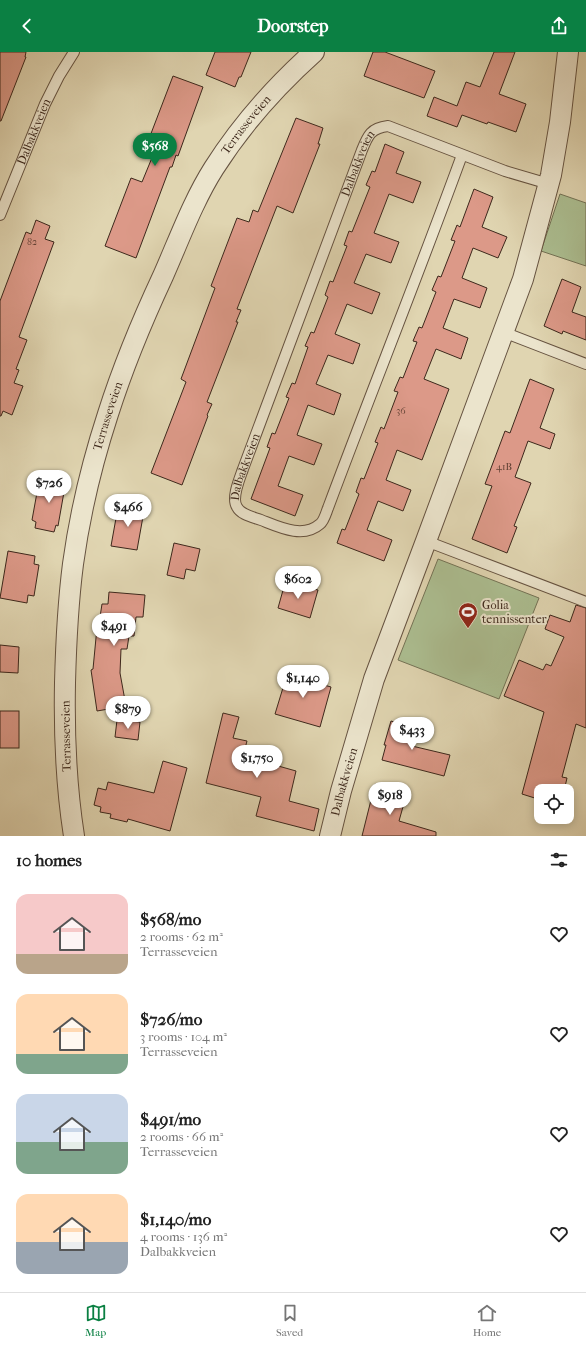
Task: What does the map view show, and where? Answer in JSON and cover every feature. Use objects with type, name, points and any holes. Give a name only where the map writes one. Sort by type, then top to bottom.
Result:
[{"type":"street","name":"Terrasseveien","points":[[74,836],[69,804],[66,761],[66,638],[73,564],[82,510],[107,415],[137,333],[197,200],[214,169],[258,109],[293,71],[314,52]]},
{"type":"street","name":"Dalbakkveien","points":[[330,836],[341,791],[374,679],[523,279],[549,184],[560,122],[568,52]]},
{"type":"lane","name":"Dalbakkveien","points":[[0,214],[45,104],[59,76],[74,52]]},
{"type":"lane","name":"Dalbakkveien","points":[[462,155],[419,273],[321,524],[312,529],[293,531],[244,514],[237,508],[234,499],[362,150],[371,132],[378,128],[388,126],[506,171],[549,184]]},
{"type":"lane","points":[[503,332],[586,364]]},
{"type":"lane","points":[[426,541],[586,602]]},
{"type":"green space","points":[[560,194],[586,203],[586,266],[541,251]]},
{"type":"green space","name":"Golia tennissenter","points":[[438,559],[539,598],[499,699],[398,660]]},
{"type":"building","points":[[0,52],[26,52],[26,57],[1,121],[0,121]]},
{"type":"building","points":[[215,52],[251,52],[241,77],[239,77],[235,87],[206,75]]},
{"type":"building","points":[[373,52],[385,52],[435,71],[424,98],[364,76]]},
{"type":"building","points":[[494,52],[515,52],[499,94],[526,104],[516,132],[462,115],[457,127],[427,116],[434,97],[457,106],[466,82],[480,87]]},
{"type":"building","points":[[173,76],[203,87],[178,156],[176,155],[172,167],[170,167],[136,258],[105,246],[131,178],[142,182],[156,148],[147,144]]},
{"type":"building","points":[[296,118],[323,128],[318,144],[320,144],[293,213],[277,206],[237,309],[241,310],[236,322],[238,322],[207,402],[212,404],[182,485],[151,473],[186,382],[181,379],[215,288],[211,286],[237,218],[249,222],[253,210],[258,212]]},
{"type":"building","points":[[385,144],[404,152],[396,173],[421,182],[413,203],[389,194],[374,233],[399,242],[391,263],[366,254],[354,283],[380,293],[372,314],[347,304],[335,334],[360,344],[353,364],[328,355],[316,384],[341,394],[334,415],[308,405],[297,435],[322,444],[314,465],[289,456],[278,486],[303,495],[295,516],[251,499],[270,448],[267,447],[272,433],[275,434],[289,398],[286,397],[292,383],[295,384],[308,347],[305,346],[311,332],[314,333],[328,297],[325,295],[330,281],[333,282],[347,246],[344,245],[349,231],[352,232],[370,187],[366,185],[372,171],[375,172]]},
{"type":"building","points":[[474,189],[493,197],[482,227],[507,237],[498,258],[473,248],[462,278],[487,288],[480,308],[454,299],[443,328],[468,338],[461,359],[436,349],[424,379],[449,389],[422,460],[397,450],[386,480],[411,490],[403,511],[378,501],[367,530],[392,540],[384,561],[337,543],[342,529],[345,530],[359,494],[356,492],[361,478],[364,479],[378,443],[375,442],[381,427],[384,429],[398,392],[394,391],[400,377],[403,378],[417,342],[413,341],[419,327],[422,328],[436,292],[432,290],[438,276],[441,277],[455,241],[451,240],[457,225],[460,227]]},
{"type":"building","points":[[36,220],[50,226],[45,239],[54,242],[19,337],[27,340],[16,369],[19,370],[14,383],[23,386],[12,415],[3,411],[0,416],[0,301],[26,232],[31,234]]},
{"type":"building","points":[[562,279],[581,287],[572,312],[586,317],[586,340],[563,331],[562,334],[544,326]]},
{"type":"building","points":[[530,379],[554,389],[540,428],[555,434],[550,449],[528,441],[515,477],[531,483],[514,526],[517,527],[507,553],[472,539],[492,486],[485,484],[505,431],[510,433]]},
{"type":"building","points":[[43,476],[64,480],[61,492],[64,492],[58,526],[56,525],[54,532],[35,528],[36,522],[32,520],[38,487],[41,488]]},
{"type":"building","points":[[118,507],[144,511],[137,550],[111,546]]},
{"type":"building","points":[[174,543],[200,549],[195,571],[186,569],[184,579],[167,575]]},
{"type":"building","points":[[8,551],[35,556],[34,564],[39,565],[34,596],[28,595],[27,603],[0,598]]},
{"type":"building","points":[[285,583],[292,583],[318,590],[310,618],[278,608]]},
{"type":"building","points":[[109,592],[145,595],[143,617],[136,617],[134,636],[129,636],[127,649],[121,649],[120,673],[126,706],[97,711],[91,670],[93,669],[98,617],[100,617],[102,604],[108,604]]},
{"type":"building","points":[[576,605],[586,608],[586,728],[576,724],[562,777],[567,778],[566,784],[534,784],[534,798],[522,794],[544,712],[504,696],[519,660],[543,670],[546,664],[551,666],[564,637],[545,629],[550,615],[570,622]]},
{"type":"building","points":[[0,645],[19,647],[18,673],[0,672]]},
{"type":"building","points":[[289,668],[312,675],[310,681],[331,687],[320,727],[275,714]]},
{"type":"building","points":[[0,711],[19,711],[19,748],[0,748]]},
{"type":"building","points":[[223,713],[239,717],[233,738],[247,741],[243,756],[296,771],[289,801],[319,809],[314,831],[256,816],[261,797],[206,783]]},
{"type":"building","points":[[117,720],[140,722],[138,740],[115,737]]},
{"type":"building","points":[[391,721],[417,729],[412,746],[450,755],[444,776],[382,760],[386,745],[384,745]]},
{"type":"building","points":[[163,761],[187,768],[170,831],[128,819],[127,822],[110,818],[111,814],[100,812],[101,807],[94,805],[98,788],[106,790],[108,782],[154,793]]},
{"type":"building","points":[[375,784],[406,796],[399,821],[436,832],[436,836],[362,836]]},
{"type":"place","name":"Golia tennissenter","points":[[468,629]]}]
